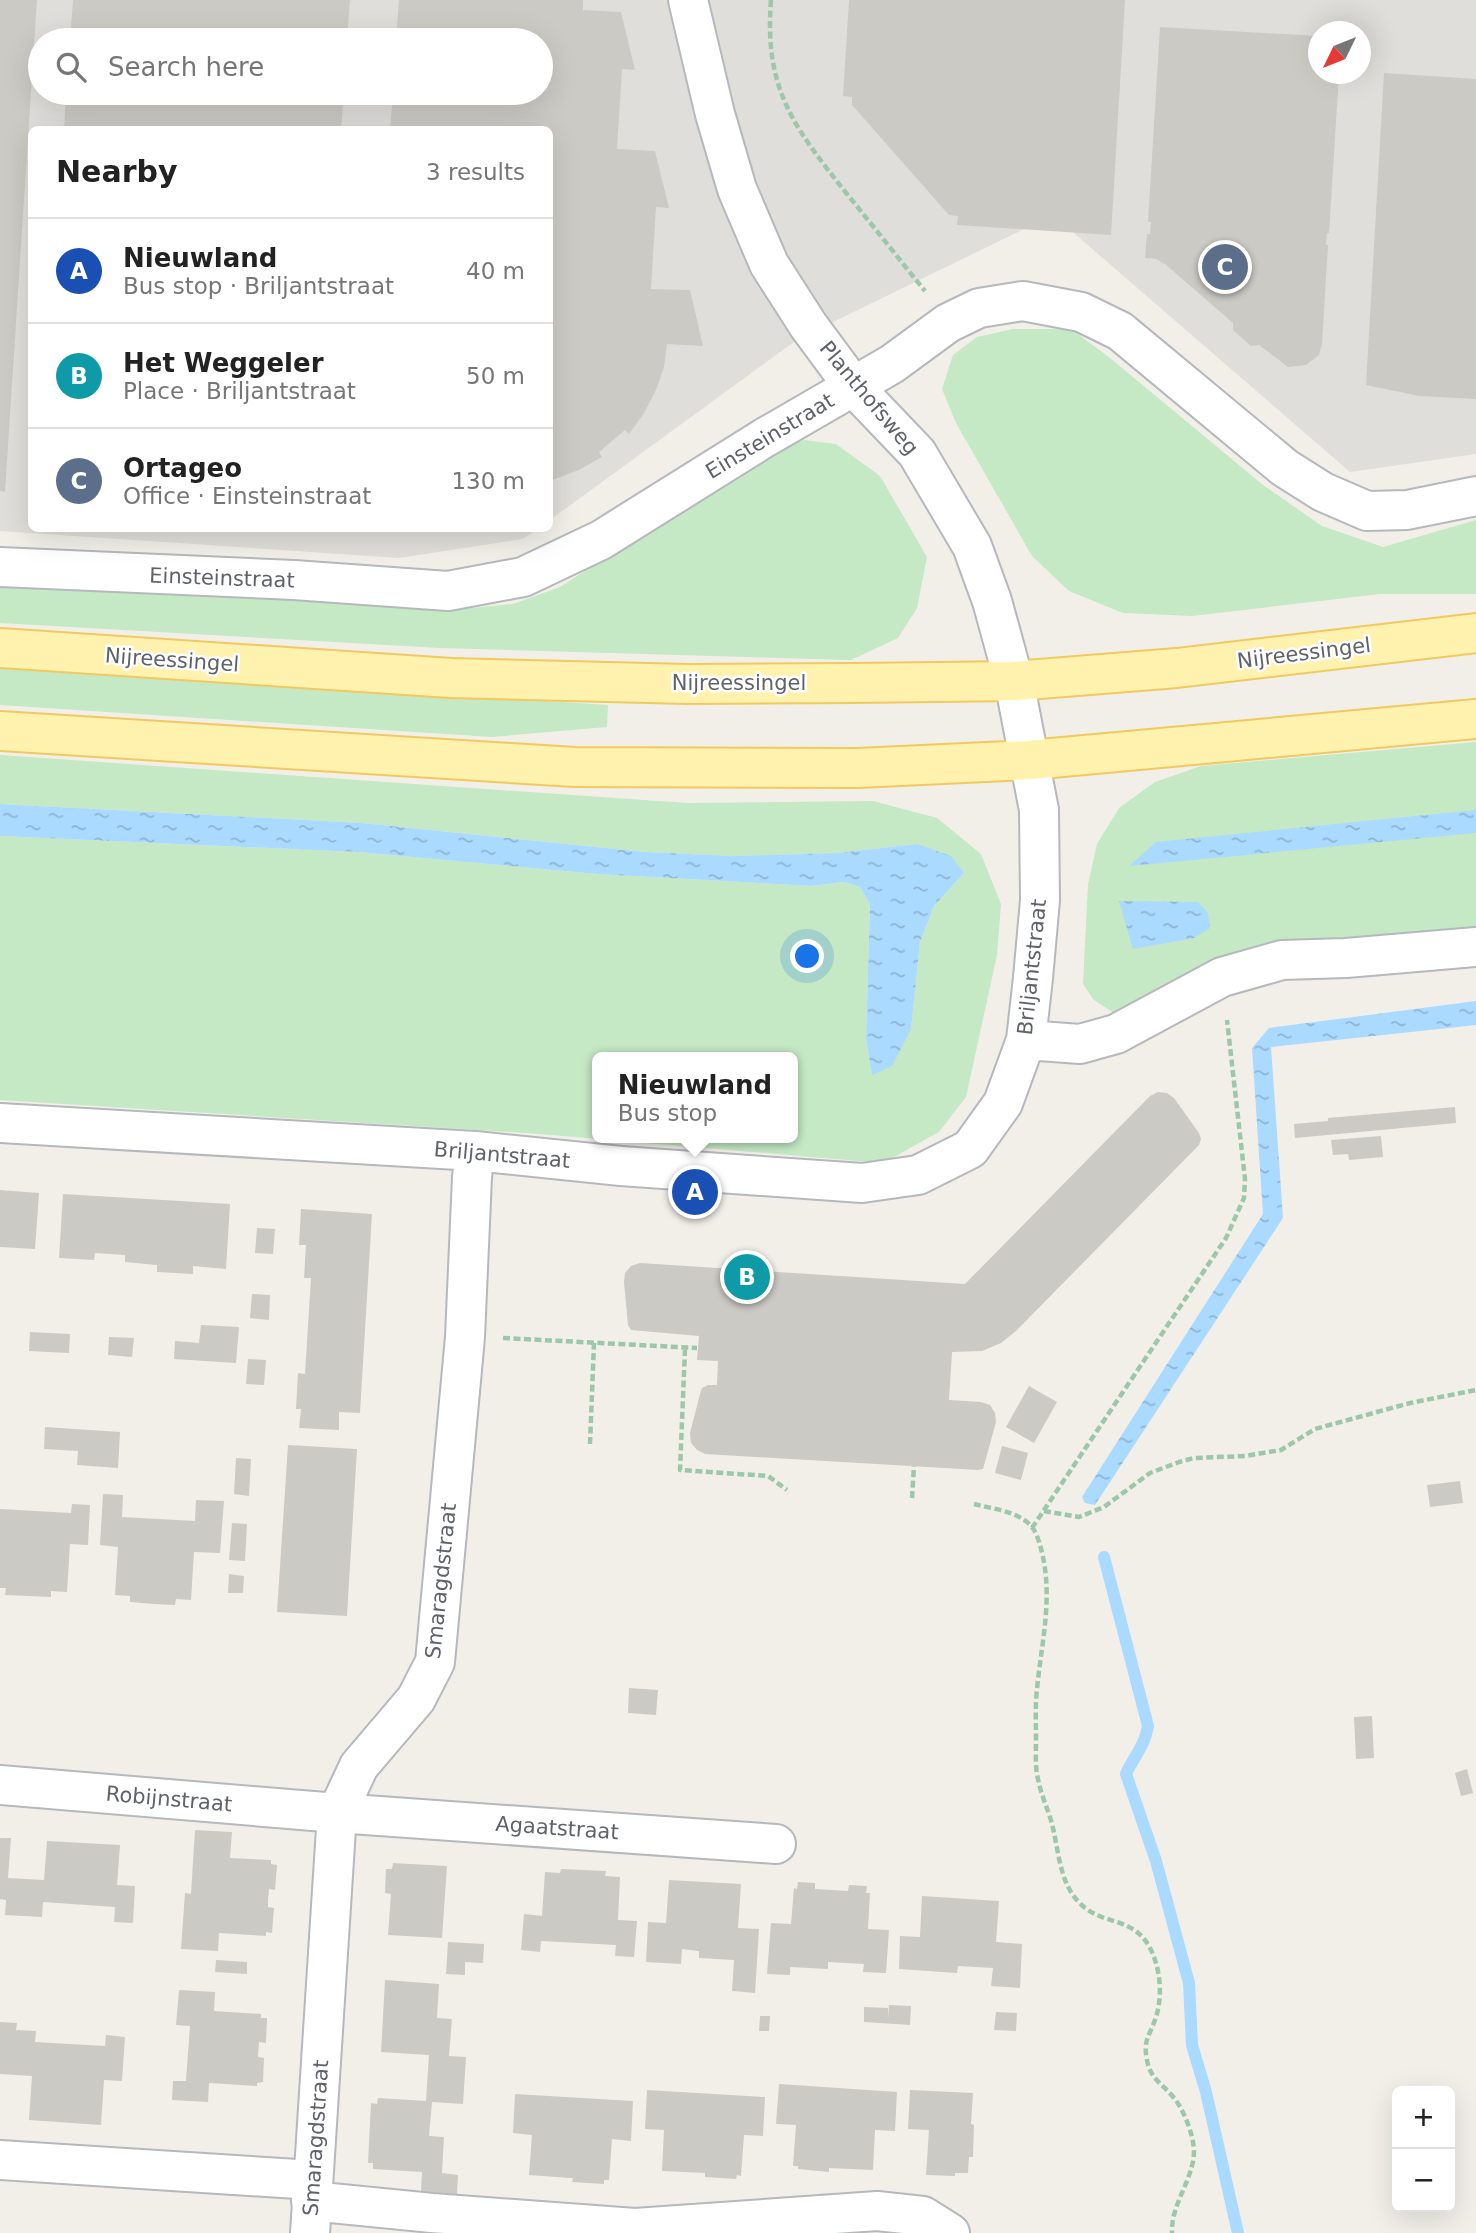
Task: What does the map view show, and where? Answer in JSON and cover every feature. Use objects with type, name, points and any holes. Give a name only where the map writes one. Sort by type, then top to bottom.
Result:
[{"type":"main road","name":"Nijreessingel","points":[[0,648],[451,678],[688,684],[1014,681],[1177,668],[1476,633]]},
{"type":"main road","points":[[0,731],[574,767],[858,768],[1030,760],[1476,719]]},
{"type":"street","name":"Planthofsweg","points":[[688,0],[715,114],[737,190],[769,264],[808,325],[853,386],[917,453],[972,546],[992,601],[1014,681],[1030,760]]},
{"type":"street","name":"Einsteinstraat","points":[[0,568],[293,580],[448,591],[523,577],[601,540],[764,438],[892,363],[948,323],[979,308],[1023,302],[1082,312],[1120,331],[1285,468],[1323,492],[1367,511],[1407,510],[1476,496]]},
{"type":"street","name":"Briljantstraat","points":[[0,1123],[475,1151],[621,1167],[862,1183],[918,1175],[970,1149],[1003,1103],[1026,1040],[1040,900],[1039,810],[1030,760]]},
{"type":"street","points":[[1026,1040],[1080,1044],[1116,1034],[1222,977],[1282,960],[1346,958],[1476,947]]},
{"type":"street","name":"Smaragdstraat","points":[[311,2204],[337,1813],[359,1766],[416,1699],[435,1662],[465,1337],[475,1151]]},
{"type":"street","name":"Robijnstraat","points":[[0,1785],[337,1813]]},
{"type":"street","name":"Agaatstraat","points":[[337,1813],[776,1844]]},
{"type":"street","points":[[0,2160],[311,2204],[635,2228],[877,2211],[923,2216],[950,2233]]},
{"type":"path","points":[[771,0],[770,56],[781,95],[792,119],[810,146],[948,323]]},
{"type":"path","points":[[1032,1528],[1226,1238],[1241,1205],[1244,1166],[1222,977]]},
{"type":"path","points":[[465,1337],[697,1348]]},
{"type":"path","points":[[590,1444],[594,1343]]},
{"type":"path","points":[[685,1349],[680,1470],[768,1476],[787,1490]]},
{"type":"path","points":[[1044,1511],[1079,1517],[1104,1507],[1150,1473],[1179,1462],[1194,1458],[1245,1456],[1281,1450],[1315,1429],[1384,1410],[1476,1390]]},
{"type":"path","points":[[912,1498],[914,1466]]},
{"type":"path","points":[[974,1504],[1022,1517],[1032,1528],[1045,1564],[1048,1603],[1036,1701],[1037,1774],[1052,1825],[1060,1868],[1070,1891],[1091,1912],[1122,1923],[1139,1934],[1150,1948],[1155,1963],[1160,1993],[1156,2017],[1146,2037],[1147,2059],[1152,2076],[1174,2098],[1182,2111],[1194,2151],[1189,2178],[1173,2213],[1172,2233]]},
{"type":"shaded area","points":[[0,0],[1476,0],[1476,454],[1350,472],[1053,215],[798,339],[553,518],[553,126],[28,126],[28,532],[533,532],[523,539],[399,558],[0,531]]},
{"type":"green space","points":[[1013,329],[1071,329],[1263,485],[1322,526],[1383,547],[1476,520],[1476,594],[1380,594],[1192,616],[1123,613],[1069,591],[1032,556],[956,423],[942,389],[953,355],[977,337]]},
{"type":"green space","points":[[804,440],[836,444],[880,476],[927,557],[917,608],[898,638],[851,660],[440,648],[0,623],[0,582],[329,600],[441,611],[513,604],[560,587],[767,455]]},
{"type":"green space","points":[[0,666],[608,705],[607,727],[492,737],[0,705]]},
{"type":"green space","points":[[1476,742],[1476,930],[1142,999],[1114,1013],[1094,1000],[1083,984],[1088,884],[1097,844],[1119,808],[1155,782],[1201,766]]},
{"type":"green space","points":[[0,755],[687,803],[873,801],[937,818],[981,854],[1001,904],[997,955],[966,1097],[939,1132],[883,1163],[646,1143],[798,1143],[798,1052],[592,1052],[592,1138],[0,1100],[0,836],[358,852],[597,874],[811,886],[844,882],[860,887],[870,904],[866,1039],[872,1075],[911,1029],[920,942],[934,906],[964,873],[917,844],[837,853],[733,856],[645,852],[362,823],[0,804]]},
{"type":"water","points":[[0,804],[362,823],[645,852],[733,856],[837,853],[917,844],[951,856],[964,873],[934,906],[920,942],[911,1029],[892,1066],[872,1075],[866,1039],[870,904],[860,887],[844,882],[811,886],[597,874],[358,852],[0,836]]},
{"type":"water","points":[[1476,810],[1476,833],[1129,866],[1156,842]]},
{"type":"water","points":[[1119,901],[1198,902],[1208,913],[1210,928],[1194,938],[1133,949]]},
{"type":"water","points":[[1476,1001],[1476,1025],[1271,1047],[1283,1218],[1095,1505],[1085,1503],[1082,1497],[1263,1214],[1252,1048],[1269,1028]]},
{"type":"building","points":[[0,0],[37,0],[35,28],[28,28],[28,105],[30,105],[5,492],[0,491]]},
{"type":"building","points":[[73,0],[350,0],[348,28],[71,28]]},
{"type":"building","points":[[399,0],[583,0],[583,10],[621,12],[635,70],[622,69],[617,149],[655,151],[669,208],[656,207],[651,289],[690,290],[703,346],[667,344],[664,367],[644,413],[629,434],[625,430],[599,452],[602,457],[579,470],[553,479],[553,126],[390,126],[392,105],[553,105],[553,28],[397,28]]},
{"type":"building","points":[[849,0],[1125,0],[1111,235],[957,225],[958,216],[949,215],[852,105],[852,97],[843,96]]},
{"type":"building","points":[[1160,27],[1308,35],[1308,84],[1338,84],[1326,245],[1322,344],[1319,355],[1306,365],[1288,367],[1259,345],[1251,346],[1233,330],[1233,323],[1165,264],[1156,259],[1145,258],[1151,222],[1148,222]]},
{"type":"building","points":[[1384,73],[1476,79],[1476,399],[1419,396],[1366,385]]},
{"type":"building","points":[[65,105],[343,105],[341,126],[64,126]]},
{"type":"building","points":[[1158,1092],[1167,1093],[1174,1098],[1199,1133],[1199,1145],[1016,1331],[1001,1343],[982,1351],[952,1352],[949,1400],[981,1402],[990,1405],[995,1413],[996,1422],[983,1469],[705,1454],[691,1443],[690,1433],[700,1394],[702,1388],[717,1385],[718,1361],[697,1360],[699,1336],[631,1330],[628,1325],[624,1282],[625,1273],[631,1266],[640,1263],[965,1284],[1150,1096]]},
{"type":"building","points":[[1455,1107],[1456,1123],[1295,1138],[1294,1124],[1328,1121],[1328,1118]]},
{"type":"building","points":[[1381,1136],[1383,1157],[1349,1160],[1348,1154],[1333,1155],[1331,1140]]},
{"type":"building","points":[[0,1190],[39,1193],[35,1249],[0,1247]]},
{"type":"building","points":[[63,1194],[230,1204],[226,1269],[193,1266],[193,1274],[157,1272],[157,1265],[125,1262],[125,1255],[95,1253],[94,1260],[59,1258]]},
{"type":"building","points":[[301,1209],[372,1214],[360,1413],[339,1412],[339,1430],[299,1428],[301,1409],[296,1409],[298,1373],[305,1374],[311,1278],[304,1278],[306,1245],[299,1245]]},
{"type":"building","points":[[257,1228],[275,1229],[273,1254],[255,1253]]},
{"type":"building","points":[[252,1294],[270,1295],[269,1320],[250,1318]]},
{"type":"building","points":[[201,1325],[239,1327],[236,1363],[174,1359],[175,1341],[199,1343]]},
{"type":"building","points":[[30,1332],[70,1334],[69,1353],[29,1351]]},
{"type":"building","points":[[109,1337],[134,1338],[132,1357],[108,1355]]},
{"type":"building","points":[[248,1359],[266,1360],[264,1385],[246,1384]]},
{"type":"building","points":[[1029,1386],[1057,1402],[1034,1443],[1006,1427]]},
{"type":"building","points":[[45,1427],[120,1432],[118,1468],[77,1465],[78,1451],[44,1449]]},
{"type":"building","points":[[288,1445],[357,1449],[347,1616],[277,1612]]},
{"type":"building","points":[[1002,1446],[1028,1453],[1021,1480],[995,1473]]},
{"type":"building","points":[[236,1458],[251,1459],[249,1496],[234,1494]]},
{"type":"building","points":[[1460,1481],[1463,1503],[1430,1507],[1427,1485]]},
{"type":"building","points":[[103,1494],[123,1495],[122,1517],[195,1521],[196,1500],[224,1501],[220,1553],[194,1552],[191,1600],[176,1599],[175,1605],[154,1604],[130,1602],[130,1596],[115,1595],[118,1547],[100,1545]]},
{"type":"building","points":[[72,1504],[90,1505],[88,1545],[70,1544],[67,1592],[51,1591],[51,1597],[5,1595],[6,1588],[0,1588],[0,1509],[71,1513]]},
{"type":"building","points":[[232,1523],[247,1524],[245,1561],[229,1560]]},
{"type":"building","points":[[229,1574],[244,1576],[243,1593],[228,1593]]},
{"type":"building","points":[[629,1688],[658,1690],[656,1715],[628,1713]]},
{"type":"building","points":[[1372,1716],[1374,1758],[1356,1759],[1354,1717]]},
{"type":"building","points":[[1467,1769],[1473,1793],[1461,1796],[1455,1773]]},
{"type":"building","points":[[195,1830],[232,1832],[230,1858],[271,1860],[271,1864],[277,1865],[275,1890],[269,1889],[268,1900],[268,1907],[274,1908],[272,1933],[266,1932],[266,1936],[219,1933],[218,1951],[181,1949],[185,1893],[191,1894]]},
{"type":"building","points":[[0,1838],[11,1838],[8,1878],[44,1880],[47,1841],[120,1845],[117,1885],[135,1886],[133,1923],[114,1922],[115,1907],[43,1902],[42,1917],[5,1915],[6,1900],[0,1899]]},
{"type":"building","points":[[393,1863],[447,1866],[442,1938],[388,1935],[391,1894],[385,1893],[386,1869],[392,1869]]},
{"type":"building","points":[[561,1869],[606,1871],[605,1876],[620,1877],[618,1920],[637,1921],[634,1957],[615,1956],[616,1945],[541,1941],[540,1952],[521,1950],[524,1914],[542,1916],[545,1872],[560,1873]]},
{"type":"building","points":[[669,1880],[741,1884],[738,1928],[759,1929],[755,1993],[732,1991],[734,1960],[699,1958],[699,1951],[682,1949],[681,1964],[646,1962],[648,1922],[666,1923]]},
{"type":"building","points":[[798,1882],[815,1883],[815,1889],[848,1891],[849,1885],[867,1886],[866,1893],[870,1893],[868,1929],[889,1930],[886,1973],[863,1972],[864,1964],[828,1962],[828,1969],[790,1967],[790,1975],[767,1974],[771,1923],[791,1924],[794,1888],[797,1889]]},
{"type":"building","points":[[922,1896],[999,1901],[996,1942],[1022,1944],[1020,1988],[991,1986],[993,1968],[958,1966],[957,1973],[899,1969],[900,1936],[920,1937]]},
{"type":"building","points":[[448,1942],[484,1944],[483,1963],[465,1962],[465,1975],[446,1974]]},
{"type":"building","points":[[216,1960],[247,1962],[247,1974],[215,1972]]},
{"type":"building","points":[[385,1980],[439,1984],[437,2018],[452,2019],[449,2056],[466,2057],[463,2104],[432,2102],[429,2136],[444,2137],[442,2173],[458,2175],[457,2194],[421,2192],[422,2172],[373,2169],[373,2163],[368,2163],[371,2103],[377,2104],[378,2098],[426,2101],[429,2055],[381,2052]]},
{"type":"building","points":[[179,1990],[215,1992],[214,2011],[261,2014],[261,2018],[267,2018],[266,2043],[259,2042],[258,2057],[264,2058],[263,2082],[257,2083],[257,2086],[209,2083],[208,2102],[172,2100],[173,2081],[186,2081],[190,2026],[176,2025]]},
{"type":"building","points":[[889,2005],[911,2006],[910,2025],[864,2022],[864,2007],[888,2008],[888,2019]]},
{"type":"building","points":[[996,2012],[1017,2013],[1016,2031],[994,2030]]},
{"type":"building","points":[[760,2016],[770,2016],[769,2031],[759,2031]]},
{"type":"building","points":[[0,2022],[17,2023],[16,2030],[36,2031],[35,2042],[105,2046],[106,2035],[125,2037],[122,2081],[104,2080],[101,2125],[29,2120],[32,2076],[0,2074]]},
{"type":"building","points":[[779,2084],[897,2092],[895,2131],[875,2130],[873,2170],[829,2168],[829,2172],[798,2169],[798,2166],[793,2166],[796,2125],[776,2124]]},
{"type":"building","points":[[647,2090],[765,2097],[763,2136],[744,2135],[741,2176],[737,2175],[736,2179],[705,2177],[705,2173],[662,2171],[664,2130],[645,2129]]},
{"type":"building","points":[[910,2090],[973,2093],[973,2157],[969,2157],[968,2173],[955,2173],[955,2176],[926,2175],[929,2130],[908,2129]]},
{"type":"building","points":[[515,2094],[633,2101],[631,2141],[612,2139],[609,2180],[604,2180],[604,2184],[572,2182],[573,2178],[529,2175],[532,2135],[513,2133]]},
{"type":"waterway","points":[[1104,1557],[1148,1726],[1142,1745],[1126,1774],[1156,1861],[1189,1983],[1192,2045],[1206,2092],[1238,2233]]},
{"type":"place","name":"Ortageo","points":[[1225,267]]},
{"type":"place","name":"Nieuwland","points":[[695,1192]]},
{"type":"place","name":"Het Weggeler","points":[[747,1277]]}]
